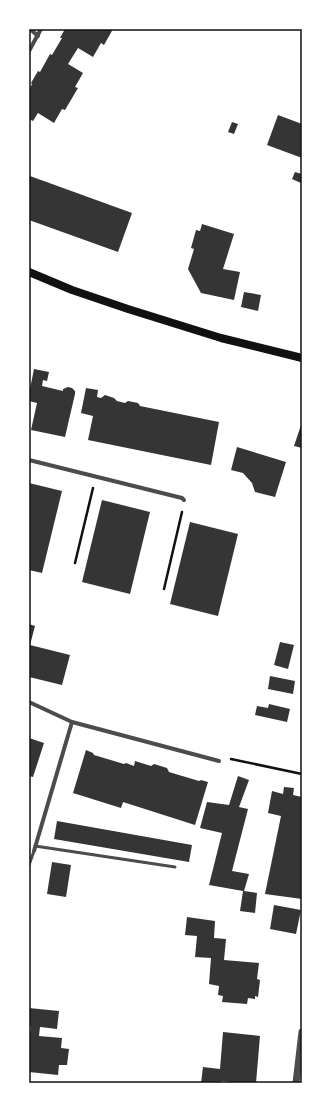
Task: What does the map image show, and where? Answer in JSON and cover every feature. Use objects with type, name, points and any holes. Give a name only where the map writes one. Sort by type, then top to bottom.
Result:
[{"type":"main road","points":[[29,272],[72,290],[128,309],[221,338],[302,358]]},
{"type":"street","points":[[30,29],[38,36]]},
{"type":"street","points":[[29,51],[42,29]]},
{"type":"street","points":[[29,460],[182,498],[184,500]]},
{"type":"street","points":[[29,702],[72,722],[219,762]]},
{"type":"street","points":[[34,851],[72,722]]},
{"type":"street","points":[[296,1083],[302,1032]]},
{"type":"lane","points":[[35,846],[175,867]]},
{"type":"lane","points":[[29,865],[34,851]]},
{"type":"path","points":[[75,563],[96,477]]},
{"type":"path","points":[[164,589],[184,500]]},
{"type":"path","points":[[219,762],[229,758],[302,774]]},
{"type":"building","points":[[65,29],[113,29],[104,45],[101,43],[93,57],[78,48],[68,64],[83,73],[75,87],[78,88],[65,110],[62,109],[54,123],[38,113],[33,121],[29,119],[29,90],[32,84],[31,83],[38,71],[40,72],[50,54],[52,55],[62,38],[60,38]]},
{"type":"building","points":[[278,115],[302,124],[302,158],[267,145]]},
{"type":"building","points":[[232,122],[238,124],[234,134],[228,132]]},
{"type":"building","points":[[295,172],[302,174],[301,183],[292,179]]},
{"type":"building","points":[[30,176],[132,213],[118,252],[29,220]]},
{"type":"building","points":[[202,224],[234,234],[223,269],[240,272],[234,300],[201,293],[188,269],[194,249],[191,248],[196,230],[200,231]]},
{"type":"building","points":[[244,292],[261,295],[258,311],[241,307]]},
{"type":"building","points":[[34,369],[49,372],[47,381],[43,380],[42,386],[63,391],[63,389],[68,387],[75,391],[65,437],[31,430],[37,403],[29,401]]},
{"type":"building","points":[[86,388],[98,390],[97,397],[101,398],[105,395],[125,403],[128,401],[138,403],[140,406],[219,422],[211,465],[88,440],[93,416],[81,413]]},
{"type":"building","points":[[302,422],[302,448],[294,446]]},
{"type":"building","points":[[237,447],[286,462],[275,497],[255,492],[252,483],[243,473],[231,470]]},
{"type":"building","points":[[29,483],[62,491],[42,573],[29,570]]},
{"type":"building","points":[[102,500],[150,512],[130,594],[82,582]]},
{"type":"building","points":[[190,522],[238,534],[218,616],[170,604]]},
{"type":"building","points":[[29,624],[35,626],[30,645],[70,655],[62,685],[29,677]]},
{"type":"building","points":[[280,642],[294,645],[288,669],[274,665]]},
{"type":"building","points":[[270,676],[295,681],[293,694],[268,689]]},
{"type":"building","points":[[269,704],[290,709],[287,722],[255,715],[257,706],[268,708]]},
{"type":"building","points":[[29,738],[44,743],[33,777],[29,776]]},
{"type":"building","points":[[86,750],[94,755],[124,764],[126,763],[134,766],[135,761],[151,766],[154,764],[167,768],[169,772],[199,781],[201,780],[208,782],[195,825],[123,802],[121,808],[73,793]]},
{"type":"building","points":[[238,776],[249,780],[239,807],[248,809],[232,871],[249,874],[244,891],[257,893],[255,913],[240,911],[243,891],[209,885],[222,833],[200,828],[207,802],[229,805]]},
{"type":"building","points":[[284,787],[294,788],[293,795],[302,797],[302,899],[265,894],[281,816],[268,813],[272,791],[283,794]]},
{"type":"building","points":[[57,821],[192,845],[189,862],[54,839]]},
{"type":"building","points":[[52,862],[71,865],[66,897],[47,894]]},
{"type":"building","points":[[274,905],[301,910],[296,934],[270,929]]},
{"type":"building","points":[[187,917],[215,921],[214,938],[226,939],[224,960],[259,963],[257,979],[260,980],[258,997],[255,996],[255,999],[248,998],[247,1004],[222,1002],[223,996],[218,995],[219,986],[209,984],[211,958],[195,957],[197,936],[185,935]]},
{"type":"building","points":[[29,1008],[59,1011],[57,1029],[40,1027],[39,1036],[62,1038],[61,1048],[69,1049],[67,1065],[59,1065],[58,1075],[29,1072],[29,1034],[30,1035],[31,1026],[29,1026]]},
{"type":"building","points":[[223,1032],[260,1036],[256,1083],[221,1081],[221,1083],[201,1083],[203,1067],[220,1069]]}]
